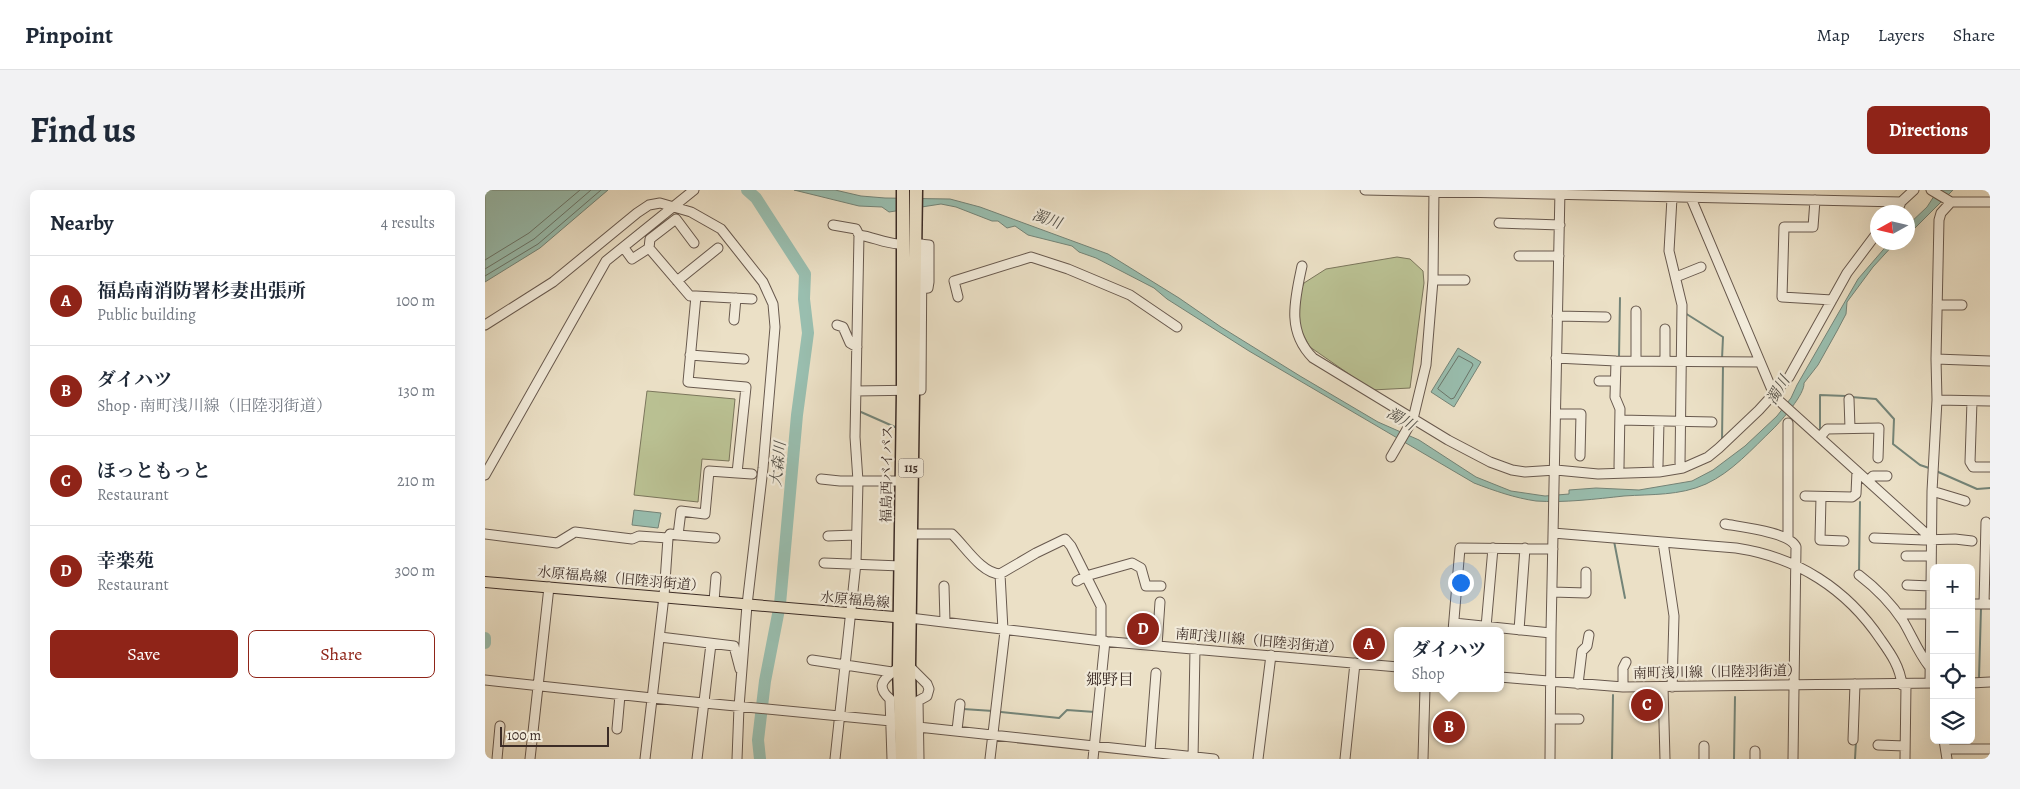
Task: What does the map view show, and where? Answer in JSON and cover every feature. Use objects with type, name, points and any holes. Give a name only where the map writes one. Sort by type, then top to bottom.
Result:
[{"type":"highway","name":"福島西バイパス","points":[[903,190],[910,222]]},
{"type":"highway","name":"福島西バイパス","points":[[902,759],[900,668],[905,618],[910,222],[916,190]]},
{"type":"highway","name":"福島西バイパス","points":[[905,618],[901,566],[906,534]]},
{"type":"highway","name":"福島西バイパス","points":[[900,717],[911,759]]},
{"type":"main road","name":"水原福島線（旧陸羽街道）","points":[[485,582],[665,596],[798,609]]},
{"type":"main road","name":"水原福島線","points":[[798,609],[905,618]]},
{"type":"street","points":[[1365,190],[1560,192],[1672,198],[1688,195],[1780,200],[1901,202]]},
{"type":"street","points":[[1779,190],[1780,200]]},
{"type":"street","points":[[1900,205],[1914,190]]},
{"type":"street","points":[[1931,190],[1949,201],[1990,202]]},
{"type":"street","points":[[485,475],[489,459],[607,261],[693,191]]},
{"type":"street","points":[[1391,458],[1412,422],[1426,365],[1433,280],[1434,191]]},
{"type":"street","points":[[1551,759],[1551,633],[1556,470],[1556,358],[1560,192]]},
{"type":"street","points":[[1688,195],[1774,396],[1932,539]]},
{"type":"street","points":[[1672,198],[1669,251],[1683,306],[1680,463]]},
{"type":"street","points":[[1815,200],[1813,227],[1784,226],[1782,297],[1832,300]]},
{"type":"street","points":[[1931,564],[1932,491],[1937,400],[1939,220],[1949,201]]},
{"type":"street","points":[[485,325],[553,282],[579,263],[625,222],[649,205],[660,202],[708,220],[721,229],[763,282],[773,304],[775,327],[751,605],[742,670],[737,759]]},
{"type":"street","points":[[694,243],[676,219],[650,239],[649,248],[690,296],[752,299]]},
{"type":"street","points":[[1499,223],[1559,225]]},
{"type":"street","points":[[833,225],[856,229],[859,235],[855,437],[858,481],[856,563],[835,759]]},
{"type":"street","points":[[859,235],[868,236],[881,242],[898,244]]},
{"type":"street","points":[[1302,266],[1294,313],[1296,332],[1302,345],[1313,358],[1412,422],[1489,462],[1525,472],[1556,470],[1583,474],[1649,472],[1672,470],[1695,464],[1708,457],[1774,396],[1789,376],[1847,273],[1870,242]]},
{"type":"street","points":[[856,391],[908,392],[921,390],[921,244]]},
{"type":"street","points":[[624,248],[632,259],[649,248]]},
{"type":"street","points":[[677,282],[717,248]]},
{"type":"street","points":[[1519,256],[1559,256]]},
{"type":"street","points":[[958,297],[954,281],[1031,257],[1069,269],[1129,296],[1177,327]]},
{"type":"street","points":[[1676,276],[1701,266]]},
{"type":"street","points":[[1433,280],[1465,280]]},
{"type":"street","points":[[696,296],[688,382],[746,387],[737,473]]},
{"type":"street","points":[[734,320],[737,298]]},
{"type":"street","points":[[1937,305],[1962,305]]},
{"type":"street","points":[[1636,310],[1636,360]]},
{"type":"street","points":[[1557,316],[1606,317]]},
{"type":"street","points":[[837,325],[843,327],[851,343],[857,347]]},
{"type":"street","points":[[1665,329],[1665,360]]},
{"type":"street","points":[[690,355],[744,359]]},
{"type":"street","points":[[1556,358],[1616,361],[1760,362]]},
{"type":"street","points":[[1936,359],[1990,360]]},
{"type":"street","points":[[1616,361],[1615,398],[1620,409],[1619,467]]},
{"type":"street","points":[[1599,381],[1615,382]]},
{"type":"street","points":[[1849,399],[1850,428]]},
{"type":"street","points":[[1937,400],[1990,401]]},
{"type":"street","points":[[1972,401],[1970,462],[1973,467],[1990,467]]},
{"type":"street","points":[[1556,414],[1581,414],[1580,456]]},
{"type":"street","points":[[1620,420],[1712,422]]},
{"type":"street","points":[[1658,465],[1659,421]]},
{"type":"street","points":[[1788,423],[1788,538]]},
{"type":"street","points":[[1820,437],[1827,429],[1879,428],[1878,458]]},
{"type":"street","points":[[678,535],[681,512],[705,514],[709,471],[752,474]]},
{"type":"street","points":[[1805,496],[1852,497],[1856,494],[1857,471]]},
{"type":"street","points":[[1868,481],[1873,476],[1887,476]]},
{"type":"street","points":[[821,480],[906,481]]},
{"type":"street","points":[[1932,491],[1965,501]]},
{"type":"street","points":[[1821,497],[1820,540],[1844,540]]},
{"type":"street","points":[[1986,522],[1987,604]]},
{"type":"street","points":[[1725,524],[1788,538],[1793,541],[1796,547],[1793,759]]},
{"type":"street","points":[[485,534],[557,543],[575,532],[632,539],[639,536],[668,538]]},
{"type":"street","points":[[1553,533],[1750,550],[1772,556],[1796,566],[1829,584],[1861,612],[1897,664],[1904,685],[1905,759]]},
{"type":"street","points":[[645,759],[665,596],[668,538],[670,534],[715,538]]},
{"type":"street","points":[[906,534],[952,534],[981,564],[994,573],[1000,574],[1036,552],[1065,539],[1101,606],[1103,641],[1096,745],[1093,759]]},
{"type":"street","points":[[828,536],[856,535]]},
{"type":"street","points":[[1875,538],[1973,541]]},
{"type":"street","points":[[1663,542],[1674,616],[1668,687],[1665,759]]},
{"type":"street","points":[[1493,548],[1486,627],[1454,627],[1460,548],[1493,548],[1525,548],[1553,549]]},
{"type":"street","points":[[1519,630],[1525,548]]},
{"type":"street","points":[[1906,556],[1931,556]]},
{"type":"street","points":[[824,563],[901,566]]},
{"type":"street","points":[[1077,581],[1086,576],[1132,563],[1141,568],[1146,586],[1161,586]]},
{"type":"street","points":[[1552,592],[1586,592],[1586,572]]},
{"type":"street","points":[[990,759],[1004,630],[1000,574]]},
{"type":"street","points":[[1859,575],[1875,588],[1898,614],[1929,666]]},
{"type":"street","points":[[714,601],[716,577]]},
{"type":"street","points":[[944,586],[945,622]]},
{"type":"street","points":[[1907,586],[1930,586]]},
{"type":"street","points":[[530,759],[549,587]]},
{"type":"street","points":[[1157,646],[1161,602]]},
{"type":"street","points":[[1898,614],[1930,614]]},
{"type":"street","name":"南町浅川線（旧陸羽街道）","points":[[905,618],[1103,641],[1394,667]]},
{"type":"street","points":[[1504,629],[1551,633]]},
{"type":"street","points":[[1578,684],[1582,651],[1587,646],[1589,635]]},
{"type":"street","points":[[660,637],[734,646],[738,669],[742,670]]},
{"type":"street","points":[[1930,640],[1930,672]]},
{"type":"street","points":[[697,759],[711,644]]},
{"type":"street","points":[[1193,758],[1195,649]]},
{"type":"street","points":[[1258,759],[1271,656]]},
{"type":"street","points":[[812,660],[844,666],[900,668],[927,684],[929,689],[927,696],[918,701],[919,759]]},
{"type":"street","points":[[1623,687],[1623,668],[1626,662]]},
{"type":"street","points":[[1345,759],[1355,663]]},
{"type":"street","points":[[892,759],[900,717],[890,699],[882,692],[881,687],[883,680],[900,668]]},
{"type":"street","points":[[1153,754],[1156,673]]},
{"type":"street","name":"南町浅川線（旧陸羽街道）","points":[[1504,677],[1623,687],[1795,684],[1904,685],[1930,683]]},
{"type":"street","points":[[485,680],[839,716],[900,717]]},
{"type":"street","points":[[1975,682],[1990,682]]},
{"type":"street","points":[[1853,740],[1855,684]]},
{"type":"street","points":[[1423,759],[1425,692]]},
{"type":"street","points":[[617,729],[620,695]]},
{"type":"street","points":[[957,730],[960,704]]},
{"type":"street","points":[[1551,719],[1579,719]]},
{"type":"street","points":[[497,759],[500,726]]},
{"type":"street","points":[[918,727],[1096,745],[1175,757],[1214,759]]},
{"type":"street","points":[[1878,745],[1905,746]]},
{"type":"street","points":[[1947,759],[1945,745],[1990,750]]},
{"type":"street","points":[[1704,746],[1704,759]]},
{"type":"shaded area","points":[[1397,257],[1410,259],[1423,271],[1424,283],[1410,388],[1372,390],[1310,347],[1299,327],[1296,315],[1304,283],[1326,269]]},
{"type":"shaded area","points":[[647,391],[735,399],[729,461],[702,459],[698,502],[634,495]]},
{"type":"water","points":[[485,190],[608,190],[540,248],[485,282]]},
{"type":"water","name":"濁川","points":[[794,190],[835,190],[861,196],[885,198],[950,199],[980,207],[1108,254],[1300,376],[1378,422],[1419,440],[1476,477],[1511,491],[1545,496],[1569,494],[1569,490],[1596,488],[1639,490],[1692,481],[1713,470],[1745,446],[1777,416],[1791,398],[1858,279],[1883,250],[1889,250],[1873,267],[1847,302],[1846,314],[1818,365],[1804,383],[1801,394],[1792,407],[1773,429],[1741,460],[1724,473],[1706,484],[1676,493],[1569,501],[1536,501],[1505,494],[1474,483],[1249,351],[1167,299],[1154,288],[1096,258],[1079,252],[1072,246],[1028,235],[1015,226],[1007,228],[998,221],[992,221],[956,207],[941,204],[889,212],[882,207],[859,206]]},
{"type":"water","points":[[1938,190],[1953,190],[1915,228],[1915,218],[1927,207]]},
{"type":"water","points":[[1458,348],[1481,362],[1454,407],[1431,392]]},
{"type":"water","points":[[634,510],[661,513],[658,528],[632,525]]},
{"type":"waterway","name":"大森川","points":[[747,190],[756,198],[805,274],[804,299],[808,333],[797,415],[780,604],[765,681],[758,740],[760,759]]},
{"type":"waterway","points":[[1619,358],[1620,298]]},
{"type":"waterway","points":[[1685,313],[1723,337],[1722,359]]},
{"type":"waterway","points":[[1722,441],[1723,365]]},
{"type":"waterway","points":[[1820,431],[1820,395],[1846,396]]},
{"type":"waterway","points":[[1851,397],[1876,399],[1894,419],[1893,444],[1920,465],[1929,468]]},
{"type":"waterway","points":[[861,412],[895,427]]},
{"type":"waterway","points":[[1936,471],[1977,489],[1990,488]]},
{"type":"waterway","points":[[1859,573],[1860,502]]},
{"type":"waterway","points":[[1614,541],[1625,598]]},
{"type":"waterway","points":[[1979,678],[1981,608]]},
{"type":"waterway","points":[[485,638],[485,643]]},
{"type":"waterway","points":[[1612,759],[1613,695]]},
{"type":"waterway","points":[[1734,759],[1735,697]]},
{"type":"waterway","points":[[963,709],[993,711]]},
{"type":"waterway","points":[[1001,712],[1059,718],[1067,710],[1095,712]]},
{"type":"waterway","points":[[1855,759],[1856,741]]},
{"type":"place","name":"幸楽苑","points":[[1143,629]]},
{"type":"place","name":"福島南消防署杉妻出張所","points":[[1369,644]]},
{"type":"place","name":"ほっともっと","points":[[1647,705]]},
{"type":"place","name":"ダイハツ","points":[[1449,727]]},
{"type":"district","name":"郷野目","points":[[1110,680]]}]
